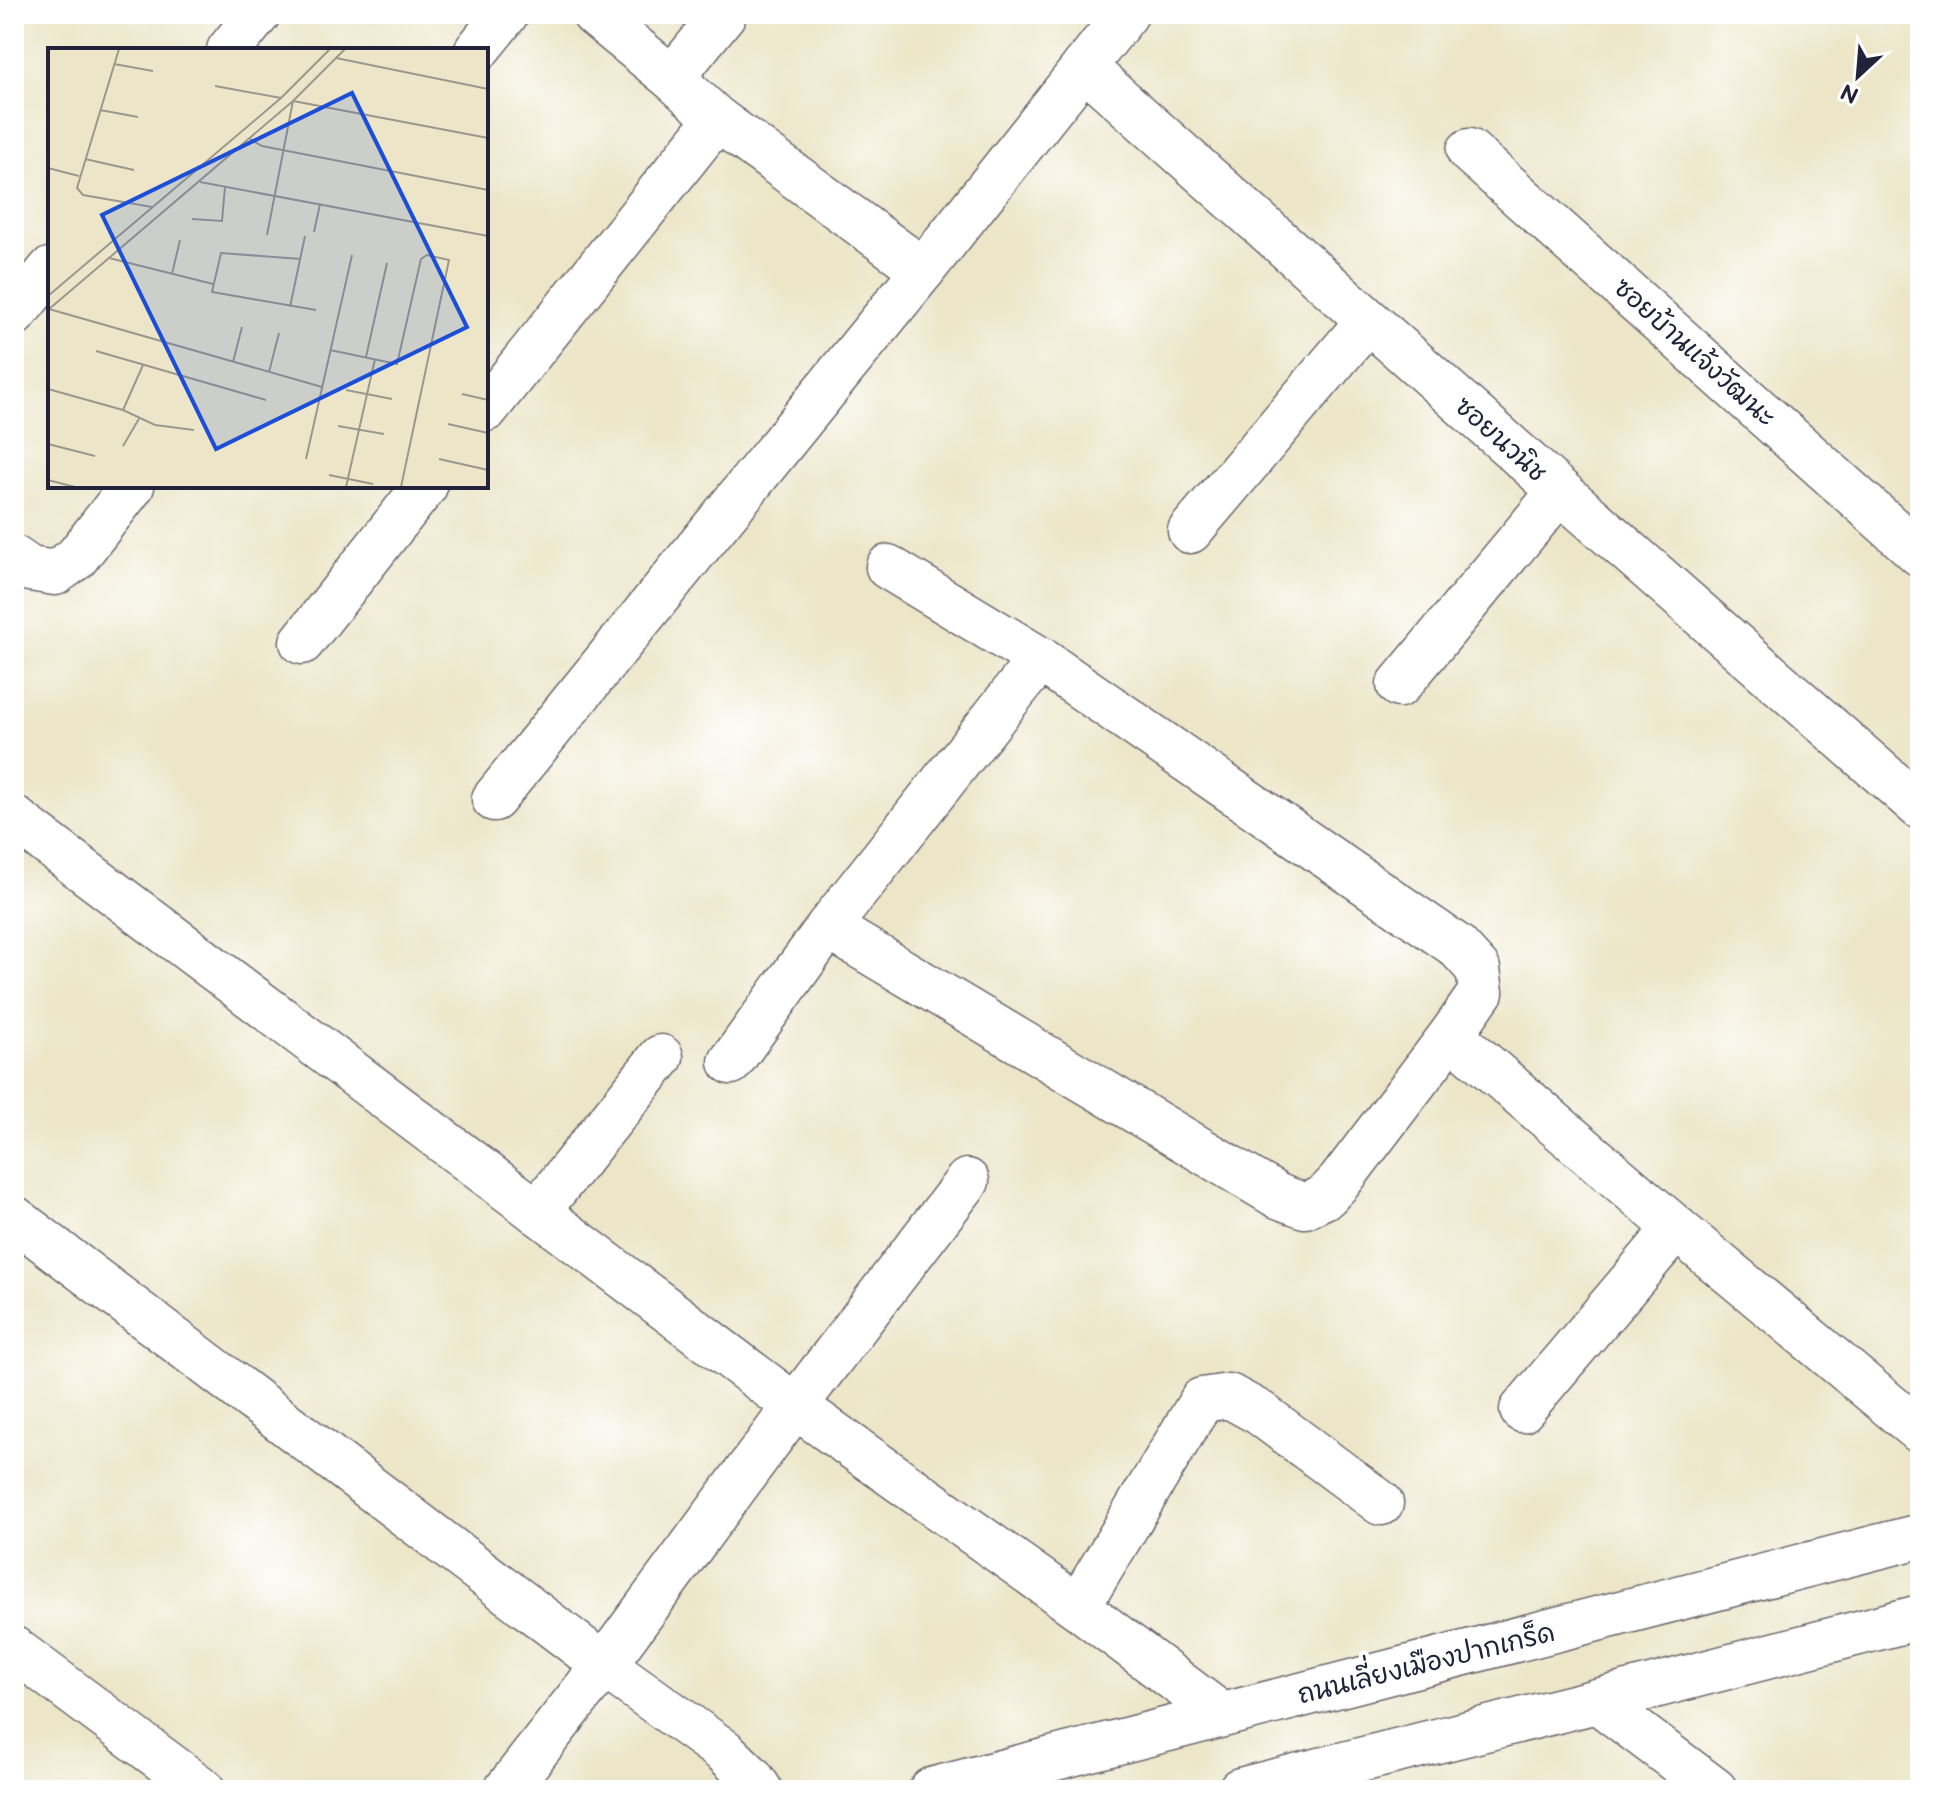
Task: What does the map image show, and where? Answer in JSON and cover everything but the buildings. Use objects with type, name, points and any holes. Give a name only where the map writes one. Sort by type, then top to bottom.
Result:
[{"type":"street","points":[[231,48],[258,14]]},
{"type":"street","points":[[479,48],[506,14]]},
{"type":"street","points":[[594,14],[717,119],[923,270]]},
{"type":"street","points":[[672,78],[724,14]]},
{"type":"street","points":[[494,799],[923,270],[1126,14]]},
{"type":"street","name":"ซอยนวนิช","points":[[1084,67],[1920,807]]},
{"type":"street","points":[[488,406],[717,119]]},
{"type":"street","name":"ซอยบ้านแจ้งวัฒนะ","points":[[1469,151],[1920,554]]},
{"type":"street","points":[[14,314],[48,272]]},
{"type":"street","points":[[1190,531],[1368,321]]},
{"type":"street","points":[[14,558],[30,569],[55,573],[76,558],[130,488]]},
{"type":"street","points":[[302,642],[423,488]]},
{"type":"street","points":[[1399,685],[1560,491]]},
{"type":"street","points":[[828,927],[1278,1196],[1305,1206],[1326,1196],[1340,1181],[1481,992],[1478,969],[1457,946],[1040,659],[888,567]]},
{"type":"street","points":[[731,1062],[828,927],[1040,659]]},
{"type":"street","points":[[14,818],[795,1406],[1078,1607],[1222,1715]]},
{"type":"street","points":[[1451,1035],[1920,1431]]},
{"type":"street","points":[[537,1212],[661,1057]]},
{"type":"street","points":[[506,1790],[604,1665],[795,1406],[967,1181]]},
{"type":"street","points":[[14,1218],[604,1665],[724,1751],[760,1790]]},
{"type":"street","points":[[1522,1410],[1676,1228]]},
{"type":"street","points":[[1078,1607],[1202,1400],[1229,1396],[1260,1413],[1381,1503]]},
{"type":"street","name":"ถนนเลี่ยงเมืองปากเกร็ด","points":[[931,1790],[1920,1536]]},
{"type":"street","points":[[1240,1790],[1920,1617]]},
{"type":"street","points":[[14,1649],[203,1790]]},
{"type":"street","points":[[1597,1701],[1715,1790]]}]
